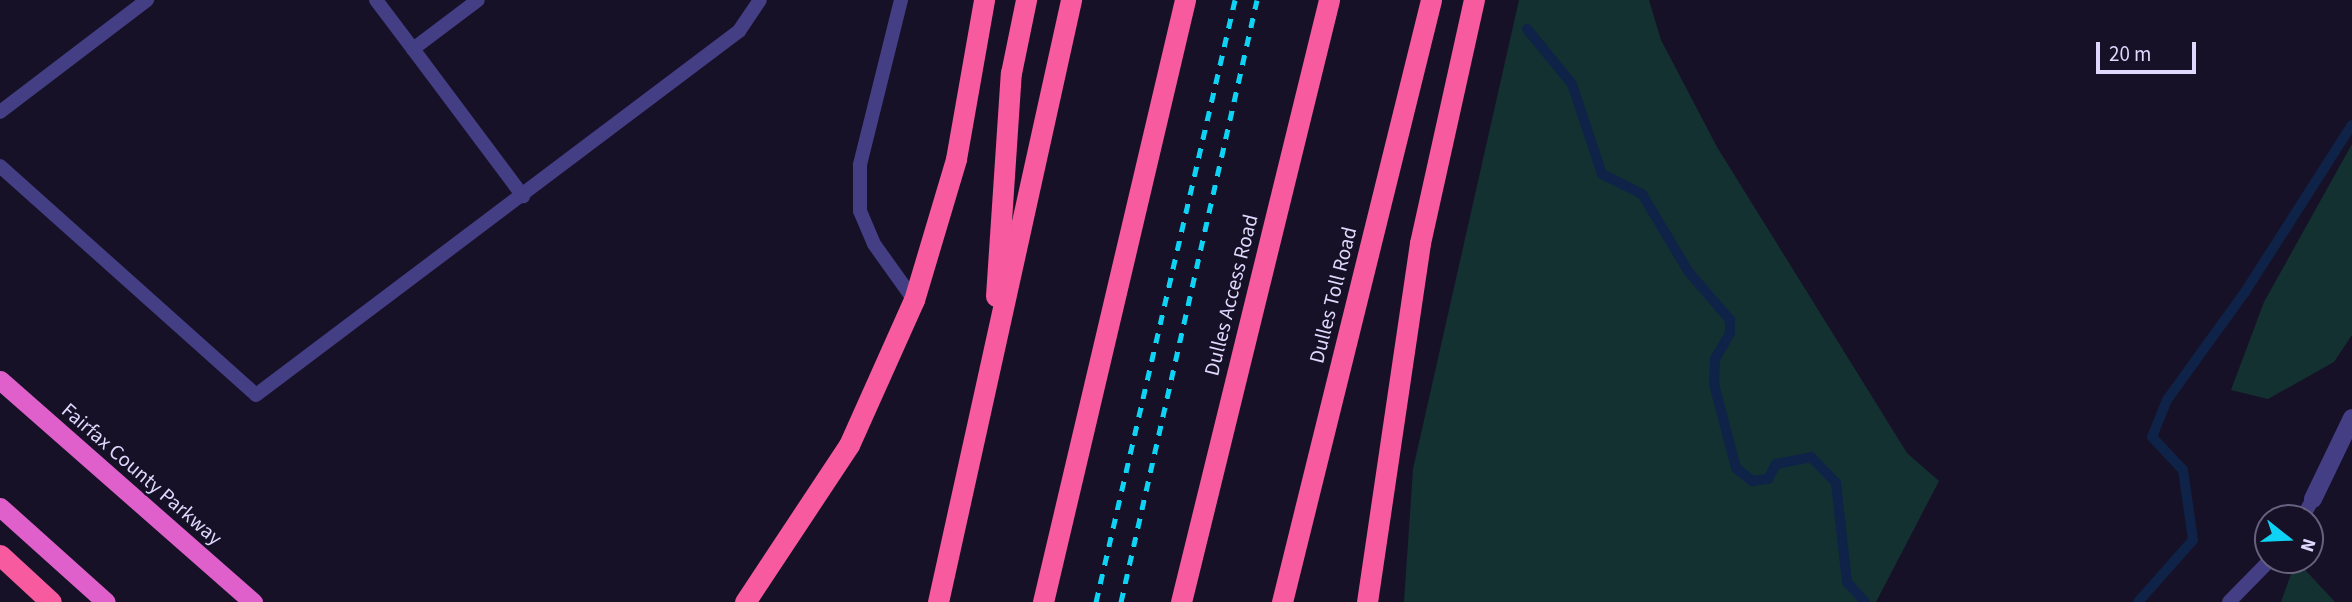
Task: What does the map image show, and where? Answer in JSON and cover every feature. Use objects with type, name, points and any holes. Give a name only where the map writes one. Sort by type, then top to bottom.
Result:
[{"type":"highway","points":[[745,602],[849,445],[914,300],[956,159],[984,0]]},
{"type":"highway","points":[[991,371],[1012,73],[1026,0]]},
{"type":"highway","points":[[938,602],[1071,0]]},
{"type":"highway","points":[[1043,602],[1185,0]]},
{"type":"highway","name":"Dulles Access Road","points":[[1181,602],[1329,0]]},
{"type":"highway","name":"Dulles Toll Road","points":[[1282,602],[1430,0]]},
{"type":"highway","points":[[1367,602],[1420,243],[1474,0]]},
{"type":"highway","name":"Fairfax County Parkway","points":[[0,380],[253,602]]},
{"type":"highway","points":[[0,508],[106,602]]},
{"type":"highway","points":[[0,555],[51,602]]},
{"type":"street","points":[[2313,499],[2352,418]]},
{"type":"lane","points":[[0,112],[148,0]]},
{"type":"lane","points":[[376,0],[523,195]]},
{"type":"lane","points":[[413,49],[478,0]]},
{"type":"lane","points":[[0,166],[256,395],[739,31],[760,0]]},
{"type":"lane","points":[[901,0],[860,165],[860,211],[874,244],[914,300]]},
{"type":"lane","points":[[2310,504],[2313,499]]},
{"type":"lane","points":[[2229,602],[2256,574]]},
{"type":"green space","points":[[1519,0],[1649,0],[1661,40],[1717,147],[1907,453],[1939,481],[1876,602],[1404,602],[1413,469]]},
{"type":"green space","points":[[2352,144],[2352,335],[2334,362],[2268,399],[2231,390],[2264,302]]},
{"type":"green space","points":[[2291,574],[2309,574],[2335,602],[2281,602]]},
{"type":"waterway","points":[[1527,29],[1572,84],[1602,174],[1642,194],[1688,271],[1730,320],[1730,333],[1715,359],[1714,384],[1736,468],[1752,481],[1768,479],[1776,464],[1811,457],[1836,483],[1847,582],[1865,602]]},
{"type":"waterway","points":[[2138,602],[2193,540],[2183,470],[2152,437],[2167,400],[2245,292],[2352,125]]},
{"type":"railway","points":[[1096,602],[1235,0]]},
{"type":"railway","points":[[1121,602],[1257,0]]}]
